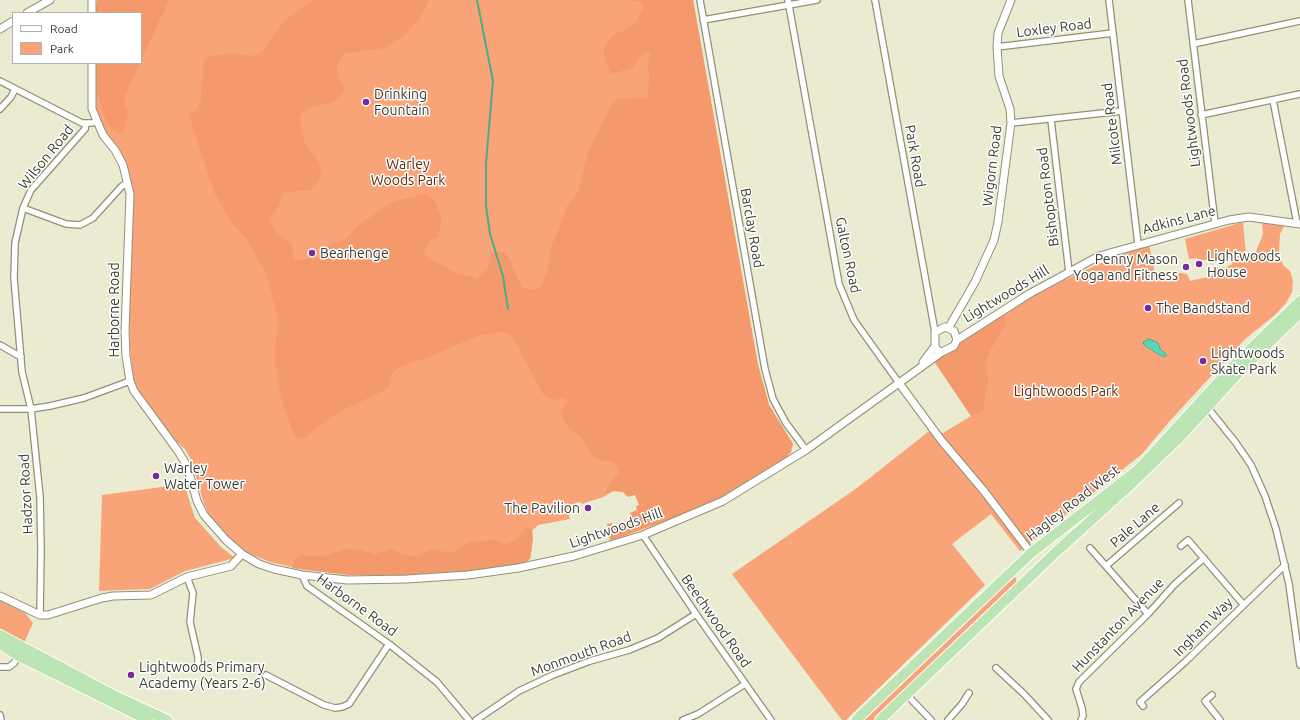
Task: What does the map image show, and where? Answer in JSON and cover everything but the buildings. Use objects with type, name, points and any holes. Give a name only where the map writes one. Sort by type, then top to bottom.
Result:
[{"type":"highway","name":"Hagley Road West","points":[[880,720],[1055,553],[1129,486],[1204,405],[1237,362],[1300,301]]},
{"type":"highway","name":"Hagley Road West","points":[[856,720],[1031,553],[1139,468],[1300,313]]},
{"type":"highway","points":[[1031,553],[1035,558],[1041,558],[1055,553]]},
{"type":"highway","points":[[1009,573],[1014,572],[1018,574],[1020,579],[1019,587]]},
{"type":"highway","points":[[0,635],[21,652],[148,720]]},
{"type":"highway","points":[[0,644],[21,652],[167,720]]},
{"type":"street","points":[[29,12],[50,0]]},
{"type":"street","points":[[92,0],[92,12]]},
{"type":"street","name":"Barclay Road","points":[[700,0],[765,369],[773,399],[786,423],[806,450]]},
{"type":"street","points":[[703,20],[788,2],[817,0]]},
{"type":"street","name":"Park Road","points":[[875,0],[935,332]]},
{"type":"street","name":"Wigorn Road","points":[[947,327],[975,282],[994,240],[1001,203],[1011,123],[1010,109],[999,76],[997,47],[998,34],[1011,0]]},
{"type":"street","name":"Milcote Road","points":[[1109,0],[1138,244]]},
{"type":"street","name":"Lightwoods Road","points":[[1188,0],[1215,224]]},
{"type":"street","name":"Galton Road","points":[[788,2],[839,284],[854,320],[899,383],[1031,553]]},
{"type":"street","points":[[1193,44],[1300,21]]},
{"type":"street","points":[[0,29],[12,22]]},
{"type":"street","name":"Loxley Road","points":[[997,47],[1113,33]]},
{"type":"street","name":"Harborne Road","points":[[92,64],[92,109],[103,135],[115,150],[123,165],[130,194],[124,331],[130,380],[140,400],[178,451],[187,466],[197,501],[204,516],[226,540],[242,554],[259,564],[302,575],[307,586],[389,644],[437,682],[469,720]]},
{"type":"street","points":[[0,81],[86,123],[97,121]]},
{"type":"street","points":[[0,109],[15,89]]},
{"type":"street","points":[[1201,115],[1300,94]]},
{"type":"street","points":[[1273,100],[1299,223]]},
{"type":"street","points":[[1011,123],[1051,120],[1122,111]]},
{"type":"street","name":"Bishopton Road","points":[[1051,120],[1069,272]]},
{"type":"street","name":"Wilson Road","points":[[22,372],[14,265],[17,228],[23,208],[31,190],[84,129],[86,123]]},
{"type":"street","points":[[23,208],[66,224],[80,225],[93,218],[122,186],[128,183]]},
{"type":"street","name":"Adkins Lane","points":[[1069,272],[1099,256],[1138,244],[1177,236],[1215,224],[1249,217],[1299,223]]},
{"type":"street","name":"Lightwoods Hill","points":[[957,340],[997,313],[1069,272]]},
{"type":"street","points":[[932,317],[936,323],[947,327],[954,331],[957,340],[954,346],[942,352],[937,350],[935,346],[935,332],[947,327]]},
{"type":"street","points":[[0,345],[21,357]]},
{"type":"street","name":"Lightwoods Hill","points":[[920,367],[935,346]]},
{"type":"street","name":"Lightwoods Hill","points":[[302,575],[355,580],[407,579],[468,575],[518,568],[574,556],[643,535],[723,501],[806,450],[942,352]]},
{"type":"street","name":"Hadzor Road","points":[[22,372],[31,409],[40,497],[40,615]]},
{"type":"street","points":[[0,409],[31,409],[84,398],[130,380]]},
{"type":"street","points":[[1204,405],[1236,443],[1251,465],[1276,529],[1285,565],[1293,608],[1295,636],[1300,665]]},
{"type":"street","name":"Pale Lane","points":[[1106,566],[1179,502]]},
{"type":"street","name":"Beechwood Road","points":[[643,535],[696,614],[771,720]]},
{"type":"street","points":[[1181,546],[1188,540],[1244,604]]},
{"type":"street","points":[[1090,548],[1148,614]]},
{"type":"street","points":[[0,596],[40,615],[48,615],[102,598],[113,596],[151,596],[187,577],[231,566],[242,554]]},
{"type":"street","name":"Hunstanton Avenue","points":[[1081,720],[1083,716],[1082,708],[1076,689],[1079,682],[1148,614],[1175,584],[1204,558]]},
{"type":"street","name":"Ingham Way","points":[[1143,706],[1140,702],[1186,662],[1285,565]]},
{"type":"street","points":[[187,577],[193,593],[190,622],[198,657],[198,668]]},
{"type":"street","name":"Monmouth Road","points":[[476,720],[520,691],[552,675],[590,661],[629,650],[658,638],[696,614]]},
{"type":"street","points":[[266,676],[324,705],[335,708],[342,707],[349,704],[389,644]]},
{"type":"street","points":[[0,667],[9,667],[14,663],[21,652]]},
{"type":"street","points":[[192,656],[198,657]]},
{"type":"street","points":[[996,668],[1024,694],[1048,720]]},
{"type":"street","points":[[683,720],[698,714],[745,684]]},
{"type":"street","points":[[948,720],[962,704],[969,693]]},
{"type":"street","points":[[907,695],[931,720]]},
{"type":"street","points":[[1212,696],[1205,701],[1220,720]]},
{"type":"street","points":[[0,715],[1,720]]},
{"type":"green space","name":"Warley Woods Park","points":[[97,0],[693,0],[758,365],[769,405],[793,444],[791,453],[670,520],[665,520],[644,474],[603,497],[582,504],[580,502],[574,504],[575,507],[567,510],[570,519],[538,525],[532,531],[530,559],[493,569],[406,575],[356,575],[305,570],[270,562],[248,553],[233,543],[210,517],[203,501],[192,461],[185,449],[169,435],[147,406],[134,381],[130,349],[129,309],[133,188],[125,163],[103,128],[97,114],[95,106],[94,64],[142,64],[142,12],[96,12]]},
{"type":"green space","name":"Lightwoods Park","points":[[1243,222],[1246,254],[1255,254],[1263,234],[1262,222],[1284,226],[1280,234],[1279,253],[1283,265],[1290,271],[1293,281],[1292,292],[1286,303],[1275,315],[1245,339],[1168,423],[1142,454],[1020,551],[991,514],[952,544],[985,585],[846,720],[842,720],[732,574],[857,488],[928,432],[943,433],[971,416],[934,361],[999,316],[1046,289],[1092,267],[1149,244],[1155,274],[1187,274],[1190,281],[1212,276],[1232,264],[1231,256],[1198,261],[1197,258],[1189,259],[1185,239]]},
{"type":"green space","points":[[184,484],[195,518],[221,547],[235,558],[185,571],[150,589],[99,591],[102,495]]},
{"type":"green space","points":[[1012,577],[1016,578],[1017,584],[875,720],[861,720]]},
{"type":"green space","points":[[0,601],[25,613],[33,623],[24,643],[0,629]]},
{"type":"shaded area","points":[[97,0],[169,0],[142,59],[142,12],[96,12]]},
{"type":"shaded area","name":"Warley Woods Park","points":[[314,0],[429,0],[422,15],[405,35],[385,48],[345,53],[338,62],[337,69],[339,79],[345,88],[342,95],[333,102],[309,108],[301,114],[300,122],[304,141],[307,148],[319,162],[321,173],[319,182],[311,190],[283,193],[278,208],[269,219],[276,232],[292,245],[294,259],[298,261],[320,256],[323,248],[346,239],[360,224],[392,202],[424,194],[435,200],[442,221],[438,237],[431,240],[425,247],[424,253],[431,259],[455,273],[477,278],[488,268],[492,255],[497,252],[506,252],[522,288],[535,290],[541,286],[548,269],[551,246],[560,228],[567,206],[578,192],[589,150],[613,103],[619,99],[648,98],[649,73],[647,65],[650,54],[647,51],[639,57],[632,68],[611,74],[605,60],[604,49],[608,41],[616,33],[626,30],[637,21],[643,7],[641,2],[627,0],[693,0],[758,365],[769,405],[793,444],[787,458],[727,496],[679,516],[610,541],[607,524],[612,523],[613,527],[632,519],[630,513],[637,510],[636,506],[639,505],[635,495],[628,497],[623,492],[612,491],[605,494],[607,488],[618,474],[618,467],[613,461],[602,461],[592,456],[581,437],[571,430],[564,421],[561,409],[569,401],[563,398],[556,400],[543,394],[515,341],[509,333],[501,332],[478,336],[426,358],[400,367],[394,371],[390,378],[389,388],[339,412],[316,428],[305,438],[297,438],[284,409],[279,387],[275,362],[278,328],[276,311],[266,273],[246,238],[231,222],[214,192],[189,115],[197,109],[201,99],[204,60],[208,57],[231,53],[253,56],[262,52],[285,20]]},
{"type":"shaded area","points":[[94,64],[140,64],[125,96],[124,102],[128,114],[123,132],[120,133],[112,129],[106,121],[94,83]]},
{"type":"shaded area","points":[[999,316],[1005,318],[1006,324],[989,352],[986,361],[988,381],[983,411],[971,416],[934,361]]},
{"type":"shaded area","points":[[527,527],[532,530],[533,539],[530,559],[524,564],[493,569],[406,575],[349,575],[292,568],[295,560],[301,555],[323,557],[344,549],[358,549],[375,554],[392,549],[403,555],[420,556],[430,549],[453,553],[470,542],[493,540],[506,544],[518,538]]},
{"type":"water","points":[[1149,339],[1158,343],[1160,349],[1167,355],[1165,357],[1144,345],[1143,342]]},
{"type":"waterway","points":[[477,0],[493,81],[486,163],[486,206],[490,234],[503,276],[508,309]]},
{"type":"place","name":"Drinking Fountain","points":[[366,102]]},
{"type":"place","name":"Bearhenge","points":[[312,253]]},
{"type":"place","name":"Lightwoods House","points":[[1199,264]]},
{"type":"place","name":"Penny Mason Yoga and Fitness","points":[[1186,267]]},
{"type":"place","name":"The Bandstand","points":[[1148,308]]},
{"type":"place","name":"Lightwoods Skate Park","points":[[1203,361]]},
{"type":"place","name":"Warley Water Tower","points":[[156,476]]},
{"type":"place","name":"The Pavilion","points":[[588,508]]},
{"type":"place","name":"Lightwoods Primary Academy (Years 2-6)","points":[[131,675]]}]
